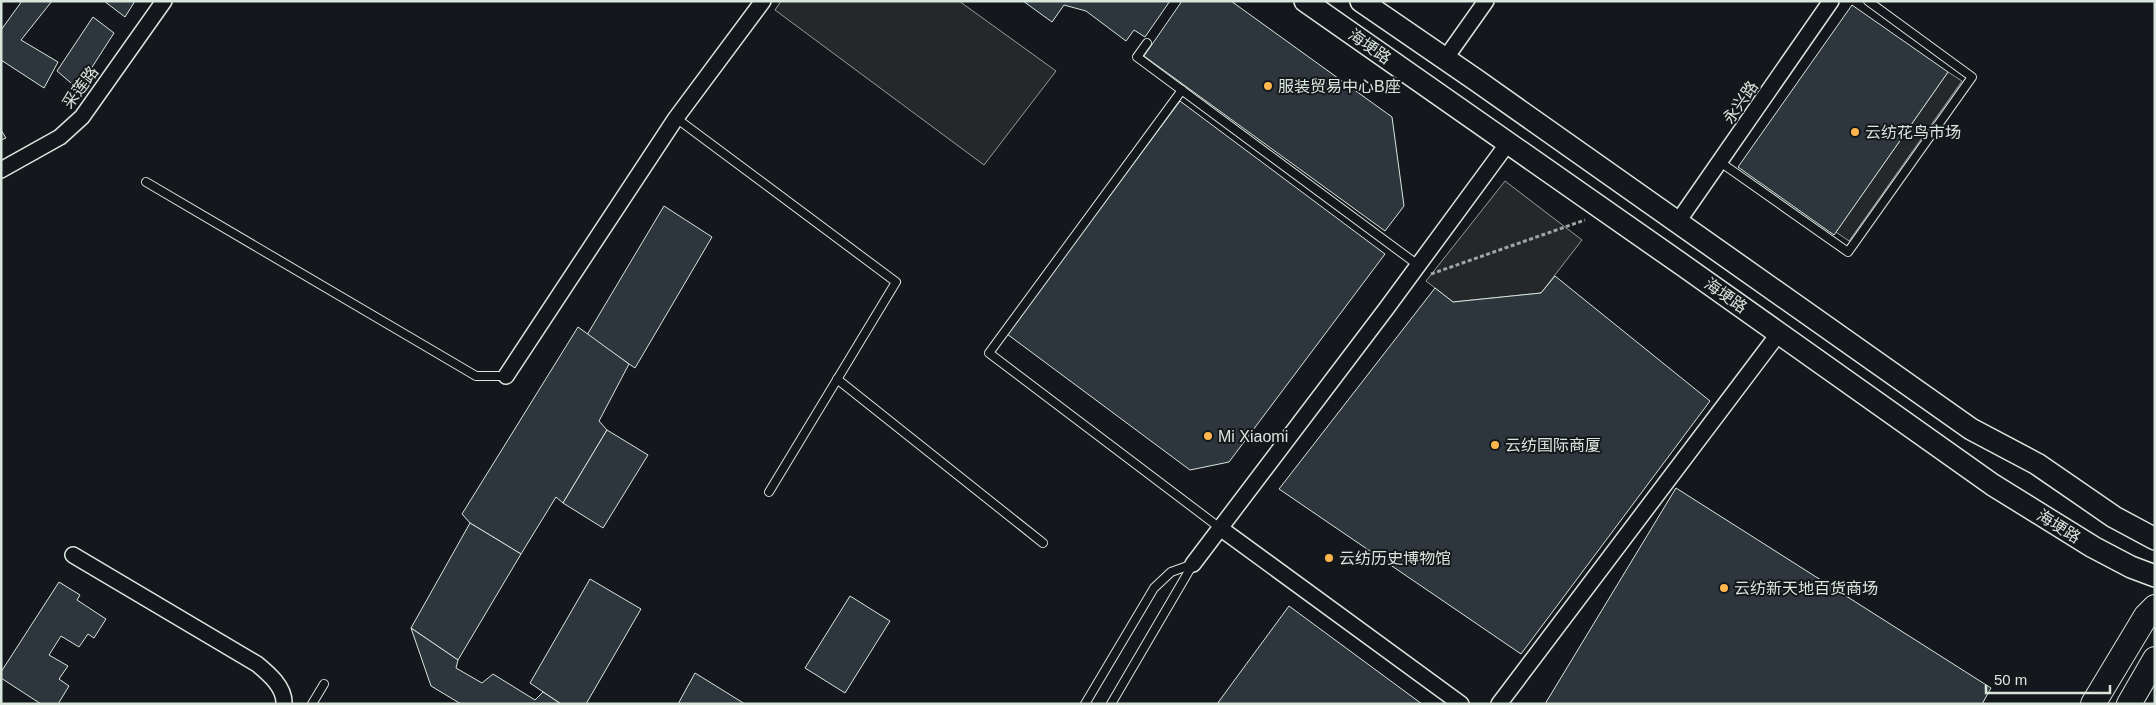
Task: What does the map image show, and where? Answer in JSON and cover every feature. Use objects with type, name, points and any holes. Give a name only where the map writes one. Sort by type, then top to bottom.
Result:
[{"type":"main road","name":"海埂路","points":[[1305,1],[1993,485],[2093,547],[2131,567],[2155,576]]},
{"type":"main road","name":"海埂路","points":[[1361,1],[1971,429],[2037,464],[2114,518],[2155,539]]},
{"type":"main road","points":[[2093,704],[2146,616],[2155,607]]},
{"type":"main road","points":[[2129,704],[2155,659]]},
{"type":"street","name":"采莲路","points":[[1,170],[60,136],[82,117],[164,1]]},
{"type":"street","points":[[506,376],[676,118],[763,1]]},
{"type":"street","points":[[1446,60],[1486,1]]},
{"type":"street","name":"永兴路","points":[[1677,223],[1831,1]]},
{"type":"street","points":[[1193,564],[1405,284],[1508,143]]},
{"type":"street","points":[[1499,704],[1779,333]]},
{"type":"street","points":[[1220,528],[1461,704]]},
{"type":"street","points":[[73,555],[257,664],[269,674],[279,687],[284,704]]},
{"type":"lane","points":[[1720,162],[1848,252],[1972,76],[1868,1]]},
{"type":"lane","points":[[1147,43],[1137,57],[1418,265]]},
{"type":"lane","points":[[1182,90],[989,353],[1220,528]]},
{"type":"lane","points":[[676,118],[896,282],[769,492]]},
{"type":"lane","points":[[146,182],[476,376],[506,376]]},
{"type":"lane","points":[[837,379],[1043,543]]},
{"type":"lane","points":[[1085,704],[1154,588],[1171,572],[1193,564]]},
{"type":"lane","points":[[1111,704],[1193,564]]},
{"type":"lane","points":[[312,704],[324,684]]},
{"type":"path","points":[[1405,284],[1607,212]]},
{"type":"shaded area","points":[[781,1],[959,1],[1056,71],[984,165],[775,10]]},
{"type":"shaded area","points":[[1948,72],[1962,81],[1849,241],[1836,232]]},
{"type":"shaded area","points":[[1505,181],[1582,240],[1541,293],[1453,302],[1426,281]]},
{"type":"building","points":[[22,1],[52,1],[21,40],[58,62],[44,88],[1,60],[1,30]]},
{"type":"building","points":[[104,1],[135,1],[125,17]]},
{"type":"building","points":[[1023,1],[1170,1],[1145,37],[1134,30],[1126,41],[1086,11],[1064,5],[1052,22]]},
{"type":"building","name":"服装贸易中心B座","points":[[1182,1],[1231,1],[1392,117],[1404,206],[1385,231],[1144,56]]},
{"type":"building","name":"云纺花鸟市场","points":[[1852,5],[1948,72],[1834,235],[1738,167]]},
{"type":"building","points":[[93,17],[114,33],[78,89],[57,71]]},
{"type":"building","points":[[1180,101],[1385,254],[1229,462],[1190,470],[1007,334]]},
{"type":"building","points":[[1,130],[6,138],[1,140]]},
{"type":"building","points":[[664,206],[712,237],[635,368],[587,335]]},
{"type":"building","name":"云纺国际商厦","points":[[1555,276],[1710,401],[1521,654],[1279,489],[1435,288],[1453,302],[1541,293]]},
{"type":"building","points":[[578,327],[629,364],[599,421],[607,430],[563,503],[556,497],[521,554],[470,523],[462,514]]},
{"type":"building","points":[[607,430],[648,455],[603,528],[563,503]]},
{"type":"building","name":"云纺新天地百货商场","points":[[1676,488],[1991,688],[1982,704],[1545,704]]},
{"type":"building","points":[[470,523],[521,554],[458,660],[411,628]]},
{"type":"building","points":[[590,579],[641,609],[586,704],[561,704],[530,683]]},
{"type":"building","points":[[59,582],[80,595],[77,600],[106,619],[94,638],[88,634],[79,647],[61,636],[49,655],[68,666],[59,679],[69,686],[58,704],[41,704],[1,678],[1,672]]},
{"type":"building","points":[[850,596],[890,621],[845,693],[805,668]]},
{"type":"building","points":[[1289,606],[1422,704],[1217,704]]},
{"type":"building","points":[[411,628],[458,660],[456,668],[482,683],[493,674],[535,700],[543,692],[561,704],[461,704],[431,686]]},
{"type":"building","points":[[695,673],[745,704],[678,704]]},
{"type":"place","name":"服装贸易中心B座","points":[[1268,86]]},
{"type":"place","name":"云纺花鸟市场","points":[[1855,132]]},
{"type":"place","name":"Mi Xiaomi","points":[[1208,436]]},
{"type":"place","name":"云纺国际商厦","points":[[1495,445]]},
{"type":"place","name":"云纺历史博物馆","points":[[1329,558]]},
{"type":"place","name":"云纺新天地百货商场","points":[[1724,588]]}]
